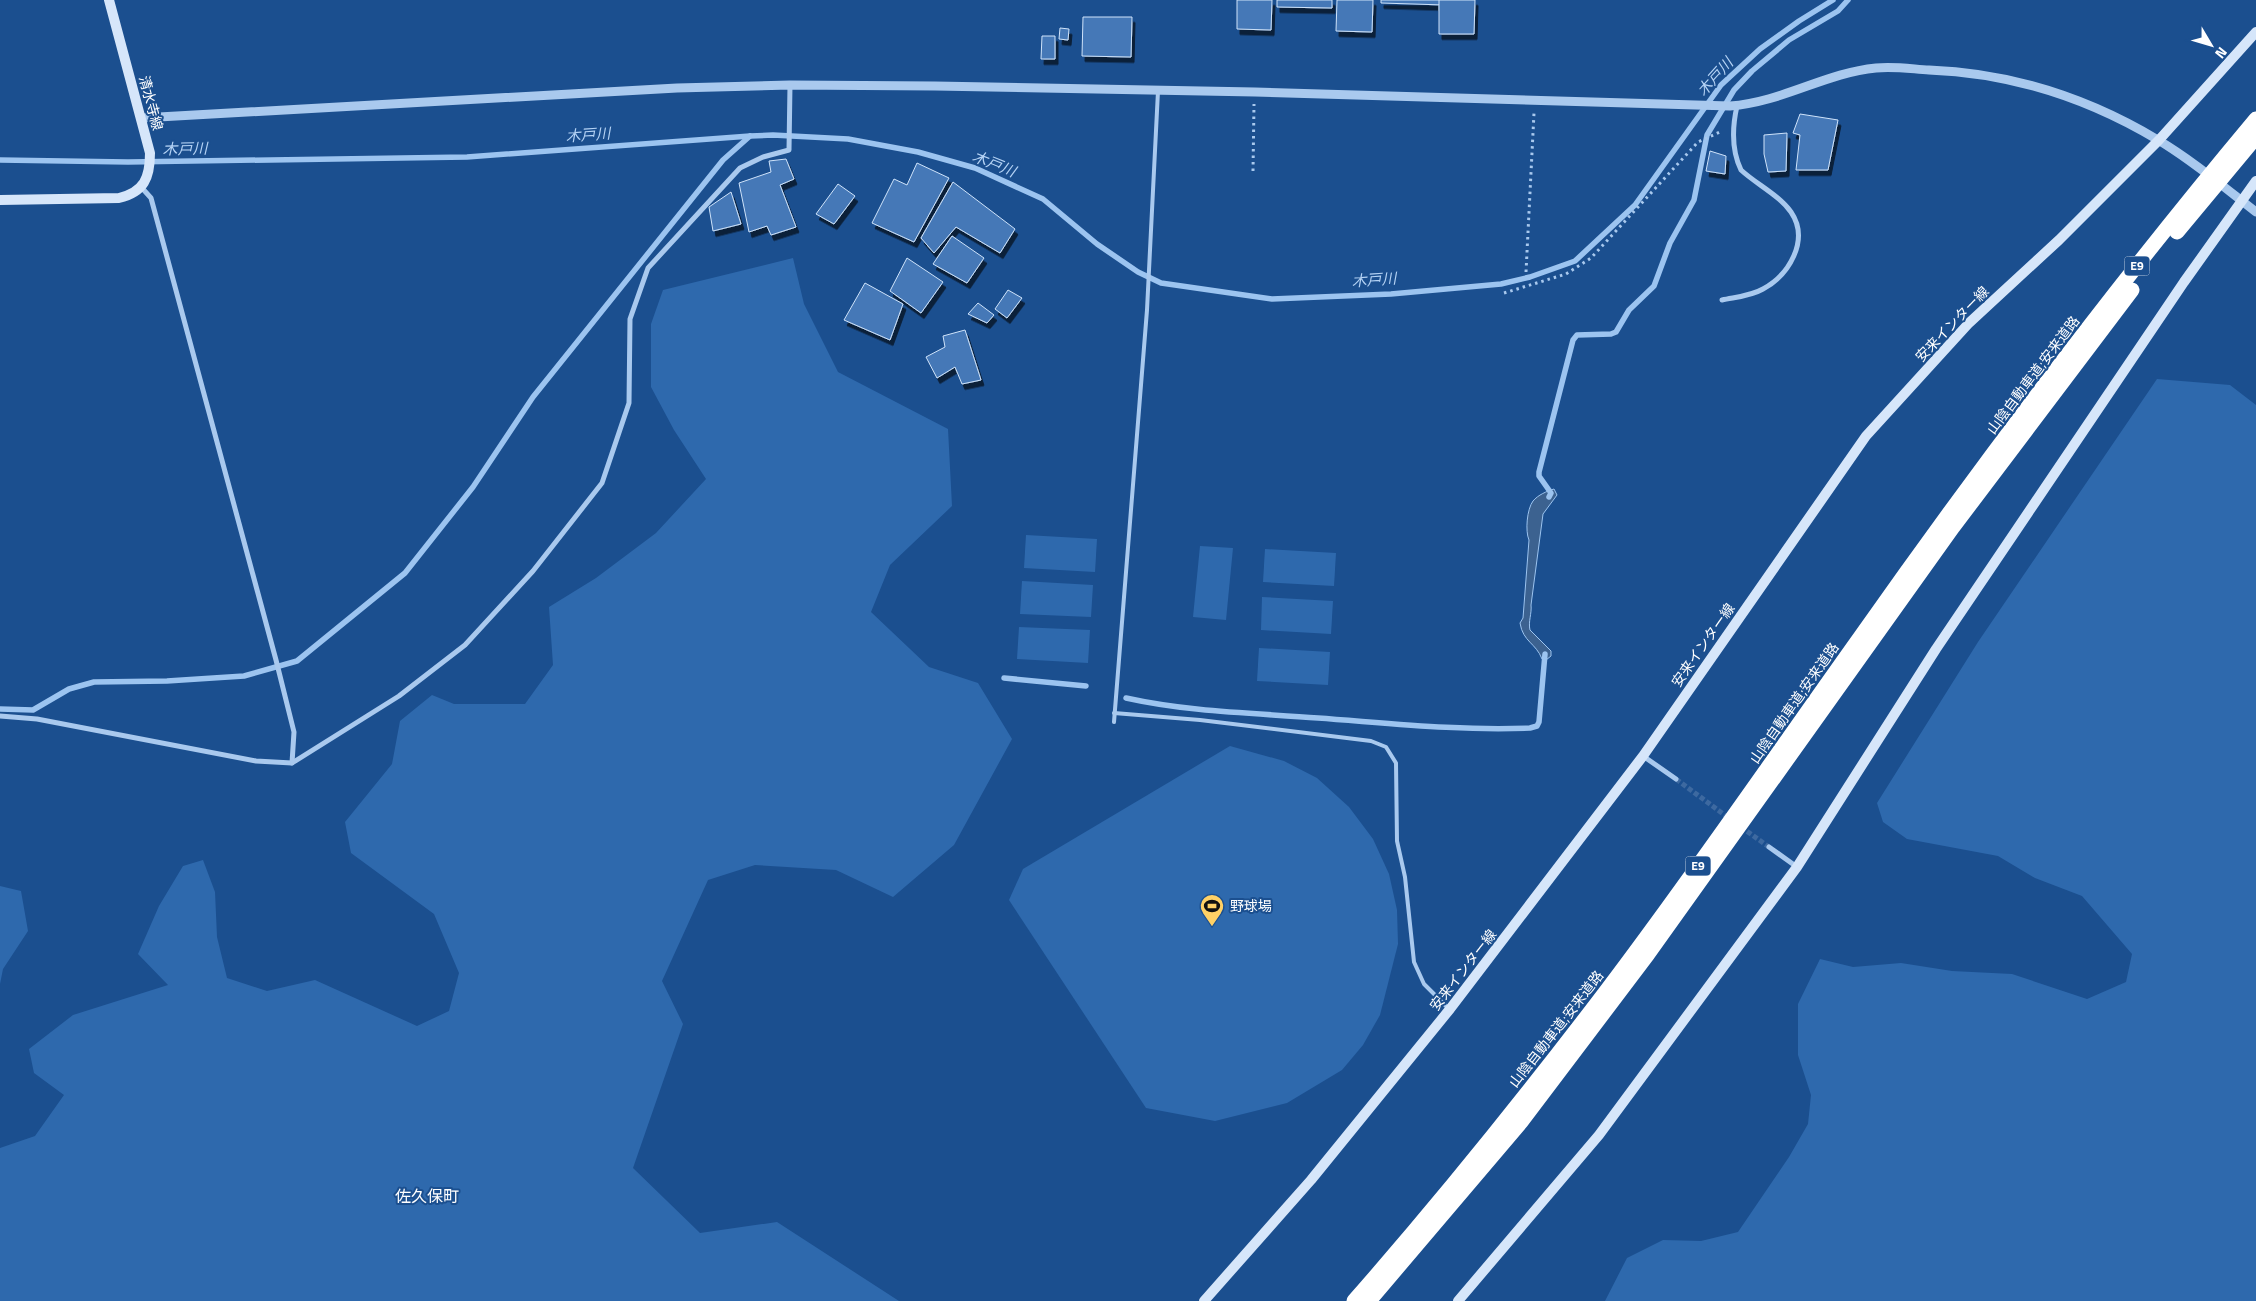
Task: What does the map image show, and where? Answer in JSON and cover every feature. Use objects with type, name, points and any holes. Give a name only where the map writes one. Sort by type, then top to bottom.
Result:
[{"type":"highway","name":"山陰自動車道;安来道路","points":[[1369,1301],[1520,1122],[1637,969],[1750,814],[2026,420],[2199,188],[2256,119]]},
{"type":"highway","name":"山陰自動車道;安来道路","points":[[1354,1301],[1432,1210],[1546,1070],[1607,990],[1748,798],[1925,547],[2256,137]]},
{"type":"main road","name":"清水寺線","points":[[109,0],[150,153],[149,176],[142,188]]},
{"type":"main road","name":"安来インター線","points":[[1204,1301],[1311,1180],[1450,1009],[1643,756],[1866,436],[1969,323],[2060,240],[2159,140],[2256,32]]},
{"type":"main road","points":[[1458,1301],[1598,1135],[1797,868],[1936,649],[2168,305],[2256,181]]},
{"type":"main road","points":[[0,200],[102,200],[128,196],[142,188]]},
{"type":"street","points":[[141,118],[678,88],[790,85],[1254,92],[1534,102],[1734,106],[1783,97],[1818,81],[1876,67],[1948,70],[1990,75],[2068,96],[2159,140],[2256,212]]},
{"type":"street","points":[[0,716],[37,719],[256,762],[292,762],[399,696],[466,645],[533,570],[602,483],[629,403],[630,319],[648,268],[732,174],[751,161],[790,150],[790,85]]},
{"type":"street","points":[[1722,300],[1745,295],[1768,285],[1789,266],[1798,242],[1798,234],[1792,213],[1784,204],[1741,170],[1738,163],[1732,127],[1734,106]]},
{"type":"street","points":[[142,188],[151,198],[276,660],[294,732],[292,762]]},
{"type":"street","points":[[1643,756],[1676,779]]},
{"type":"street","points":[[1769,847],[1797,868]]},
{"type":"lane","points":[[1114,722],[1147,310],[1158,90]]},
{"type":"lane","points":[[1114,713],[1200,720],[1370,741],[1386,747],[1396,763],[1397,841],[1405,877],[1414,962],[1424,984],[1450,1009]]},
{"type":"path","points":[[1253,171],[1254,92]]},
{"type":"path","points":[[1526,272],[1534,102]]},
{"type":"path","points":[[1504,293],[1566,274],[1591,258],[1701,140],[1710,138]]},
{"type":"shaded area","points":[[793,258],[804,304],[838,372],[948,429],[952,506],[890,565],[871,612],[929,667],[978,683],[1012,739],[954,845],[893,897],[836,870],[755,865],[708,880],[662,981],[683,1024],[633,1168],[700,1233],[777,1222],[899,1301],[0,1301],[0,1148],[35,1136],[64,1095],[34,1073],[29,1049],[73,1015],[168,985],[138,954],[159,906],[183,866],[203,860],[215,892],[217,937],[227,978],[267,991],[315,980],[417,1026],[449,1011],[459,973],[434,914],[351,853],[345,822],[392,764],[400,721],[432,695],[454,704],[525,704],[553,665],[549,607],[596,578],[656,533],[706,479],[674,430],[651,387],[651,324],[663,290]]},
{"type":"shaded area","points":[[2157,379],[2230,385],[2256,405],[2256,1301],[1605,1301],[1627,1258],[1663,1240],[1701,1241],[1738,1232],[1789,1157],[1808,1124],[1811,1095],[1798,1055],[1798,1004],[1820,959],[1853,967],[1901,963],[1952,971],[2012,974],[2087,999],[2126,982],[2132,954],[2082,896],[2035,878],[1998,856],[1907,839],[1883,822],[1877,803],[1978,642]]},
{"type":"shaded area","points":[[1554,489],[1557,495],[1543,514],[1529,624],[1530,630],[1551,651],[1551,656],[1546,660],[1542,659],[1527,639],[1520,623],[1523,618],[1529,540],[1527,526],[1529,509],[1537,497]]},
{"type":"shaded area","points":[[1026,535],[1097,539],[1095,572],[1024,568]]},
{"type":"shaded area","points":[[1200,546],[1233,548],[1226,620],[1193,617]]},
{"type":"shaded area","points":[[1265,549],[1336,553],[1334,586],[1263,582]]},
{"type":"shaded area","points":[[1022,581],[1093,585],[1091,617],[1020,614]]},
{"type":"shaded area","points":[[1262,597],[1333,601],[1331,634],[1261,630]]},
{"type":"shaded area","points":[[1019,627],[1090,630],[1088,663],[1017,659]]},
{"type":"shaded area","points":[[1259,648],[1330,652],[1328,685],[1257,681]]},
{"type":"shaded area","name":"野球場","points":[[1230,746],[1284,761],[1317,778],[1349,807],[1373,839],[1389,874],[1397,910],[1398,944],[1380,1015],[1363,1045],[1342,1070],[1287,1103],[1215,1121],[1146,1108],[1009,900],[1023,869]]},
{"type":"shaded area","points":[[0,886],[21,891],[28,931],[3,969],[0,984]]},
{"type":"building","points":[[1237,0],[1272,0],[1271,30],[1237,29]]},
{"type":"building","points":[[1277,0],[1332,0],[1332,8],[1277,7]]},
{"type":"building","points":[[1337,0],[1373,0],[1372,32],[1336,31]]},
{"type":"building","points":[[1381,0],[1445,0],[1445,5],[1381,3]]},
{"type":"building","points":[[1439,0],[1475,0],[1474,34],[1439,34]]},
{"type":"building","points":[[1083,17],[1132,17],[1131,57],[1082,56]]},
{"type":"building","points":[[1060,28],[1069,29],[1068,40],[1059,39]]},
{"type":"building","points":[[1042,36],[1055,36],[1055,59],[1041,59]]},
{"type":"building","points":[[1800,114],[1838,120],[1828,170],[1796,170],[1800,135],[1793,133]]},
{"type":"building","points":[[1787,133],[1786,171],[1768,172],[1764,154],[1764,135]]},
{"type":"building","points":[[1710,151],[1726,156],[1725,174],[1706,171]]},
{"type":"building","points":[[786,159],[794,179],[780,185],[796,227],[771,235],[767,226],[749,232],[739,183],[771,172],[769,161]]},
{"type":"building","points":[[917,163],[949,178],[914,242],[872,223],[894,179],[907,185]]},
{"type":"building","points":[[953,182],[1015,229],[1000,253],[956,227],[934,253],[921,238]]},
{"type":"building","points":[[838,184],[855,196],[834,224],[816,214]]},
{"type":"building","points":[[731,192],[741,224],[713,231],[709,207]]},
{"type":"building","points":[[952,236],[984,258],[967,283],[933,264]]},
{"type":"building","points":[[907,258],[943,282],[921,313],[890,291]]},
{"type":"building","points":[[865,283],[903,304],[890,340],[844,320]]},
{"type":"building","points":[[1008,290],[1022,298],[1007,318],[995,309]]},
{"type":"building","points":[[978,303],[994,315],[987,323],[968,314]]},
{"type":"building","points":[[965,330],[981,380],[962,384],[955,367],[937,378],[926,357],[945,347],[943,336]]},
{"type":"waterway","name":"木戸川","points":[[0,160],[128,162],[467,157],[750,136],[773,135],[848,139],[918,152],[975,168],[1043,199],[1097,244],[1138,272],[1161,283],[1272,299],[1391,294],[1501,284],[1530,277],[1575,261],[1635,205],[1721,85],[1760,49],[1799,21],[1833,0]]},
{"type":"waterway","points":[[1549,497],[1551,493],[1539,476],[1539,472],[1573,340],[1577,335],[1611,334],[1616,332],[1629,310],[1654,286],[1670,243],[1694,200],[1707,135],[1734,90],[1752,71],[1789,40],[1838,11],[1848,0]]},
{"type":"waterway","points":[[0,709],[33,710],[69,689],[94,682],[167,681],[244,676],[297,661],[405,573],[473,487],[533,397],[723,160],[750,136]]},
{"type":"waterway","points":[[1126,698],[1150,703],[1246,713],[1450,727],[1530,728],[1537,726],[1539,722],[1545,654]]},
{"type":"waterway","points":[[1004,678],[1086,686]]},
{"type":"tunnel","points":[[1676,779],[1730,819]]},
{"type":"tunnel","points":[[1741,827],[1769,847]]},
{"type":"place","name":"野球場","points":[[1212,927]]},
{"type":"district","name":"佐久保町","points":[[427,1196]]}]
